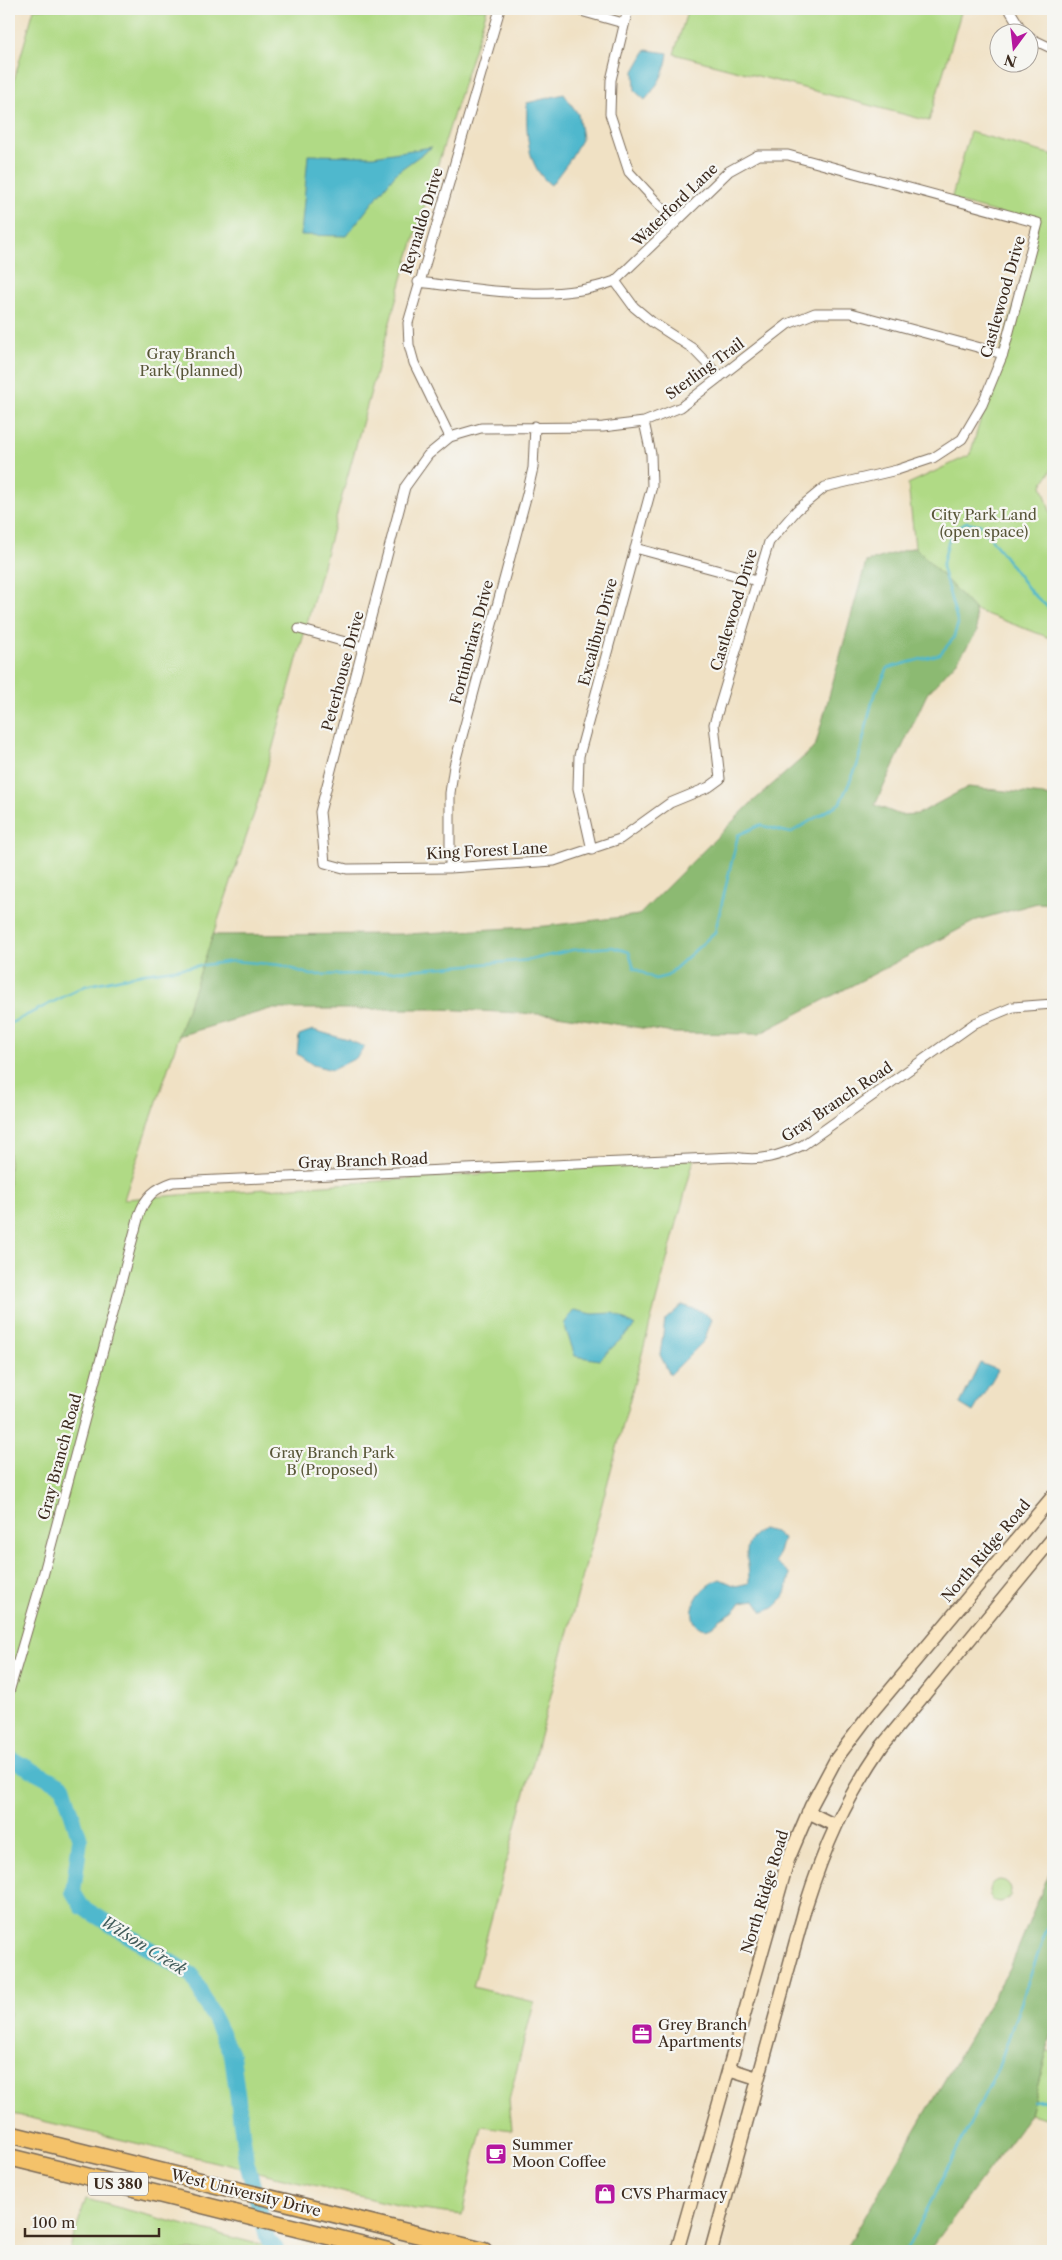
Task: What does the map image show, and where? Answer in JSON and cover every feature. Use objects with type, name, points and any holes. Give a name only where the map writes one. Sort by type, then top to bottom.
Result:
[{"type":"highway","name":"West University Drive","points":[[9,2134],[484,2251]]},
{"type":"highway","name":"West University Drive","points":[[9,2157],[388,2251]]},
{"type":"main road","name":"North Ridge Road","points":[[677,2251],[788,1860],[808,1812],[836,1759],[867,1718],[1053,1496]]},
{"type":"main road","points":[[711,2251],[805,1908],[821,1856],[834,1825],[858,1780],[882,1746],[1053,1538]]},
{"type":"main road","points":[[808,1812],[834,1825]]},
{"type":"main road","points":[[729,2069],[757,2078]]},
{"type":"street","name":"Reynaldo Drive","points":[[450,437],[414,362],[409,345],[408,323],[418,282],[500,9]]},
{"type":"street","points":[[574,9],[623,22]]},
{"type":"street","points":[[628,9],[623,22],[611,80],[610,114],[629,172],[676,222]]},
{"type":"street","points":[[1009,9],[1016,22]]},
{"type":"street","points":[[1040,43],[1053,49]]},
{"type":"street","name":"Waterford Lane","points":[[418,282],[541,294],[592,290],[615,281],[729,171],[758,155],[788,155],[1038,223]]},
{"type":"street","name":"Castlewood Drive","points":[[720,779],[714,724],[769,542],[797,510],[825,487],[897,470],[933,458],[962,439],[982,405],[1003,354],[1038,223]]},
{"type":"street","points":[[615,281],[634,307],[652,322],[692,348],[720,377]]},
{"type":"street","name":"Sterling Trail","points":[[405,487],[428,455],[450,437],[481,428],[535,426],[603,427],[644,422],[681,407],[788,324],[815,313],[850,313],[1003,354]]},
{"type":"street","name":"Excalibur Drive","points":[[592,850],[578,788],[579,756],[652,486],[651,454],[644,422]]},
{"type":"street","name":"Fortinbriars Drive","points":[[450,868],[450,793],[454,766],[528,494],[535,426]]},
{"type":"street","name":"Peterhouse Drive","points":[[325,863],[320,812],[405,487]]},
{"type":"street","points":[[635,548],[757,581]]},
{"type":"street","points":[[299,629],[363,647]]},
{"type":"street","name":"King Forest Lane","points":[[325,863],[347,869],[450,868],[554,861],[592,850],[620,839],[670,803],[709,787],[720,779]]},
{"type":"street","name":"Gray Branch Road","points":[[9,1692],[43,1576],[139,1215],[147,1196],[154,1190],[173,1182],[734,1157],[765,1159],[784,1154],[803,1145],[976,1023],[1013,1007],[1053,1004]]},
{"type":"green space","points":[[34,9],[487,9],[405,268],[256,808],[124,1199],[694,1159],[473,1987],[534,2002],[509,2100],[512,2130],[482,2126],[462,2215],[414,2209],[9,2113],[9,98]]},
{"type":"green space","points":[[688,9],[962,9],[929,121],[674,54]]},
{"type":"green space","name":"City Park Land (open space)","points":[[970,132],[1053,155],[1053,467],[1042,485],[1053,521],[1053,639],[975,610],[915,547],[908,484],[970,455],[1038,224],[951,200]]},
{"type":"green space","points":[[915,547],[975,610],[977,632],[958,660],[927,694],[875,805],[900,815],[918,814],[968,787],[1043,795],[1053,798],[1053,904],[1037,903],[977,920],[759,1034],[674,1033],[557,1015],[440,1009],[270,1009],[178,1036],[213,935],[408,934],[546,926],[639,915],[749,805],[815,747],[866,562]]},
{"type":"green space","points":[[1053,1864],[1053,2029],[1030,2114],[929,2251],[845,2251],[1010,1968]]},
{"type":"green space","points":[[1000,1880],[1008,1883],[1011,1891],[1008,1899],[1000,1902],[992,1899],[989,1891],[992,1883]]},
{"type":"green space","points":[[1047,2050],[1053,2053],[1053,2120],[1030,2114]]},
{"type":"green space","points":[[86,2199],[284,2251],[69,2251]]},
{"type":"water","points":[[646,50],[668,53],[661,78],[645,100],[635,91],[634,71]]},
{"type":"water","points":[[564,94],[578,114],[582,138],[569,161],[551,185],[537,169],[532,159],[528,137],[527,103]]},
{"type":"water","points":[[432,147],[397,172],[346,236],[301,235],[308,155],[373,156]]},
{"type":"water","points":[[313,1030],[365,1047],[356,1058],[332,1070],[313,1065],[297,1054],[299,1035]]},
{"type":"water","points":[[682,1305],[701,1311],[712,1319],[704,1341],[670,1375],[660,1355],[665,1320]]},
{"type":"water","points":[[574,1310],[593,1314],[614,1313],[635,1326],[599,1360],[575,1356],[564,1324]]},
{"type":"water","points":[[980,1363],[998,1370],[973,1412],[960,1404]]},
{"type":"water","points":[[762,1529],[775,1532],[783,1539],[776,1562],[790,1574],[785,1593],[779,1603],[775,1607],[763,1612],[755,1600],[741,1602],[737,1608],[711,1627],[703,1628],[698,1626],[694,1620],[694,1603],[699,1594],[708,1586],[720,1579],[736,1586],[749,1583],[748,1547],[750,1541]]},
{"type":"waterway","points":[[9,1024],[85,986],[145,973],[234,961],[281,965],[311,975],[360,974],[530,960],[572,950],[612,947],[629,952],[634,968],[655,979],[667,976],[715,932],[738,835],[760,825],[790,833],[840,803],[857,766],[873,698],[888,668],[940,654],[953,639],[958,624],[942,567],[948,543],[956,529],[966,522],[981,525],[1031,592],[1053,612]]},
{"type":"waterway","name":"Wilson Creek","points":[[9,1758],[63,1786],[80,1840],[73,1892],[82,1907],[192,1975],[232,2055],[246,2160],[268,2240],[278,2251]]},
{"type":"waterway","points":[[906,2251],[998,2068],[1053,1911]]},
{"type":"waterway","points":[[1053,2099],[1033,2101],[1053,2100]]},
{"type":"place","name":"Grey Branch Apartments","points":[[642,2034]]},
{"type":"place","name":"Summer Moon Coffee","points":[[496,2154]]},
{"type":"place","name":"CVS Pharmacy","points":[[605,2194]]},
{"type":"park label","name":"Gray Branch Park (planned)","points":[[191,362]]},
{"type":"park label","name":"Gray Branch Park B (Proposed)","points":[[332,1462]]}]
